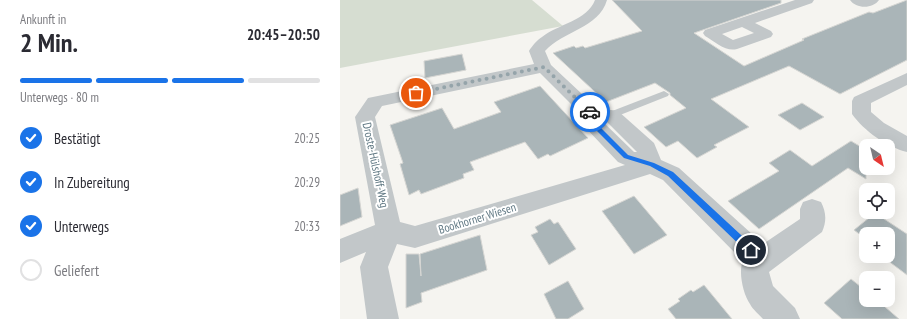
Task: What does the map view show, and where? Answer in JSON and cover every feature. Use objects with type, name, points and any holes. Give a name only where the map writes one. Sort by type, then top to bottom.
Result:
[{"type":"street","points":[[600,0],[598,9],[586,19],[547,40],[537,51],[544,67],[591,113],[611,115],[646,148],[652,165]]},
{"type":"street","points":[[743,22],[808,0]]},
{"type":"street","points":[[856,0],[865,3],[873,0]]},
{"type":"street","name":"Droste-Hülshoff-Weg","points":[[389,231],[366,117],[375,102],[544,67]]},
{"type":"street","points":[[907,78],[861,101],[862,114],[877,128],[907,145]]},
{"type":"street","points":[[591,113],[591,122],[626,157],[652,165],[671,174],[762,261]]},
{"type":"street","name":"Bookhorner Wiesen","points":[[389,231],[415,237],[652,165]]},
{"type":"street","points":[[784,319],[760,294],[754,268],[813,224],[812,208]]},
{"type":"street","points":[[340,251],[389,231]]},
{"type":"street","points":[[383,319],[374,267],[389,231]]},
{"type":"lane","points":[[611,115],[664,94]]},
{"type":"shaded area","points":[[340,0],[532,0],[563,26],[340,68]]},
{"type":"building","points":[[612,0],[781,0],[781,3],[694,33],[744,66],[804,40],[802,39],[869,12],[873,13],[907,0],[907,60],[840,94],[789,66],[711,99],[749,127],[714,145],[717,147],[697,158],[678,141],[666,147],[644,127],[686,108],[670,95],[670,93],[655,83],[606,102],[553,53],[574,46],[576,48],[583,46],[585,48],[642,31]]},
{"type":"building","points":[[462,54],[466,70],[425,78],[424,61]]},
{"type":"building","points":[[540,86],[588,138],[550,156],[548,154],[538,159],[525,142],[470,162],[474,170],[463,174],[464,178],[421,194],[419,190],[409,195],[400,164],[403,163],[390,125],[442,108],[454,129],[501,112],[494,102]]},
{"type":"building","points":[[802,103],[824,117],[800,130],[778,115]]},
{"type":"building","points":[[851,141],[859,146],[859,175],[848,168],[759,229],[728,201],[779,171],[769,163],[790,150],[812,166]]},
{"type":"building","points":[[859,175],[866,175],[866,179]]},
{"type":"building","points":[[358,188],[362,217],[340,226],[340,195]]},
{"type":"building","points":[[634,196],[667,235],[634,254],[602,211]]},
{"type":"building","points":[[550,219],[554,224],[558,222],[576,249],[549,265],[531,235],[538,232],[535,227]]},
{"type":"building","points":[[868,219],[884,219],[907,234],[907,275],[891,263],[895,263],[895,227],[859,227],[859,234],[854,230]]},
{"type":"building","points":[[480,235],[487,270],[421,293],[422,302],[406,308],[406,254],[419,254],[421,276],[420,254]]},
{"type":"building","points":[[851,279],[859,285],[859,307],[885,307],[899,319],[842,319],[824,303]]},
{"type":"building","points":[[568,281],[584,309],[568,319],[556,319],[544,294]]},
{"type":"building","points":[[704,285],[732,319],[676,319],[668,309],[680,301],[678,299],[691,290],[693,292]]},
{"type":"way so far","points":[[416,93],[544,67],[590,112]]},
{"type":"route","points":[[590,112],[591,122],[626,157],[652,165],[671,174],[751,250]]}]
